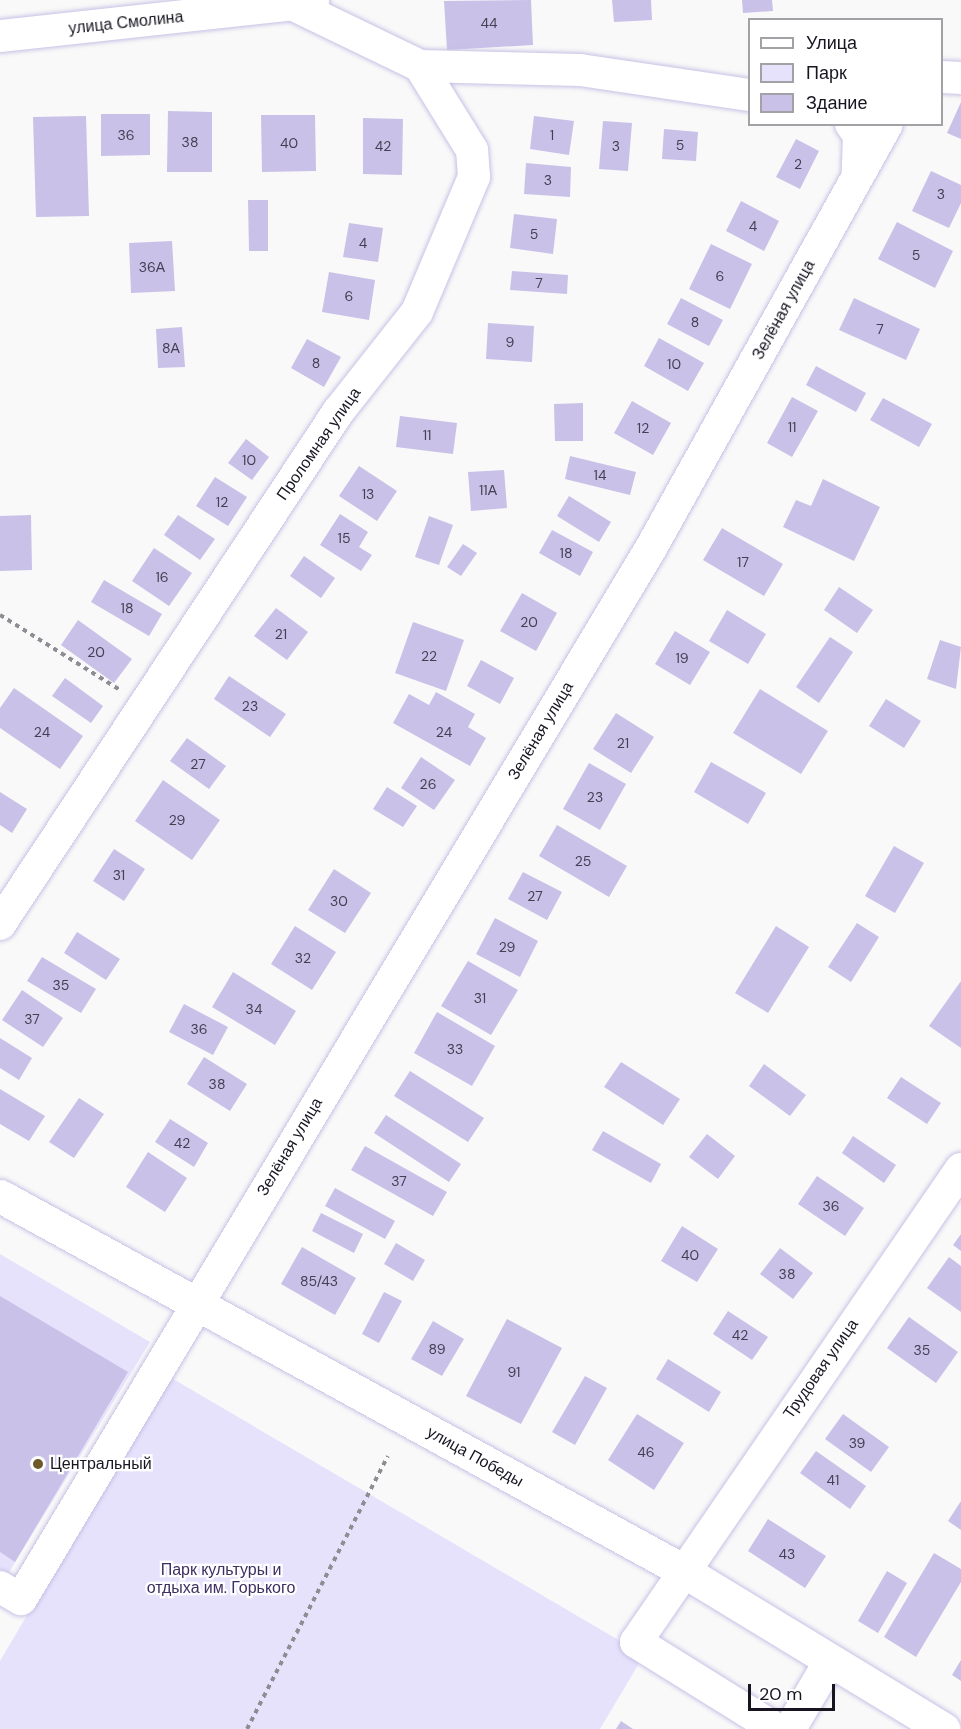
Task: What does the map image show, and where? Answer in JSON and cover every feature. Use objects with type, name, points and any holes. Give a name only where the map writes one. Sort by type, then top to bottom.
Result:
[{"type":"main road","name":"улица Победы","points":[[0,1196],[195,1305],[682,1570],[943,1729]]},
{"type":"street","name":"улица Смолина","points":[[0,36],[308,2]]},
{"type":"street","points":[[308,2],[420,66],[580,70],[748,95]]},
{"type":"street","name":"Проломная улица","points":[[0,924],[339,412],[417,312],[474,177],[472,150],[420,66]]},
{"type":"street","points":[[943,77],[961,78]]},
{"type":"street","points":[[852,126],[859,135],[858,177]]},
{"type":"street","name":"Зелёная улица","points":[[0,1587],[21,1599],[195,1305],[651,548],[880,137]]},
{"type":"street","name":"Трудовая улица","points":[[776,1729],[636,1642],[682,1570],[961,1169]]},
{"type":"street","points":[[790,1729],[830,1661]]},
{"type":"path","points":[[0,615],[143,705]]},
{"type":"path","points":[[247,1729],[388,1456]]},
{"type":"green space","name":"Центральный","points":[[0,1254],[150,1342],[0,1587]]},
{"type":"green space","name":"Парк культуры и отдыха им. Горького","points":[[168,1376],[644,1655],[600,1729],[0,1729],[0,1661]]},
{"type":"building","points":[[531,0],[533,45],[447,50],[444,1]]},
{"type":"building","points":[[612,0],[651,0],[652,20],[614,22]]},
{"type":"building","points":[[742,0],[772,0],[773,11],[743,13]]},
{"type":"building","points":[[961,102],[961,139],[947,133]]},
{"type":"building","points":[[168,111],[212,112],[212,172],[167,172]]},
{"type":"building","points":[[101,114],[150,114],[150,155],[101,156]]},
{"type":"building","points":[[261,115],[315,115],[316,171],[262,172]]},
{"type":"building","points":[[86,116],[89,216],[36,217],[33,117]]},
{"type":"building","points":[[534,116],[574,121],[569,155],[530,149]]},
{"type":"building","points":[[363,118],[403,119],[402,175],[363,174]]},
{"type":"building","points":[[603,121],[632,123],[628,171],[599,169]]},
{"type":"building","points":[[664,129],[698,132],[696,161],[662,159]]},
{"type":"building","points":[[796,139],[819,151],[800,189],[776,177]]},
{"type":"building","points":[[526,163],[571,167],[570,197],[524,194]]},
{"type":"building","points":[[931,171],[961,185],[961,203],[949,228],[912,211]]},
{"type":"building","points":[[248,200],[268,200],[268,251],[249,251]]},
{"type":"building","points":[[741,201],[779,221],[764,251],[726,231]]},
{"type":"building","points":[[514,214],[557,219],[553,254],[510,248]]},
{"type":"building","points":[[897,222],[953,251],[935,288],[878,259]]},
{"type":"building","points":[[349,223],[383,228],[378,262],[343,257]]},
{"type":"building","points":[[172,241],[175,291],[131,293],[129,243]]},
{"type":"building","points":[[711,244],[752,264],[730,309],[689,289]]},
{"type":"building","points":[[512,271],[568,275],[567,294],[510,290]]},
{"type":"building","points":[[329,272],[375,280],[369,320],[322,312]]},
{"type":"building","points":[[681,298],[723,320],[709,346],[667,324]]},
{"type":"building","points":[[854,298],[920,329],[906,360],[839,330]]},
{"type":"building","points":[[488,323],[534,326],[532,362],[486,359]]},
{"type":"building","points":[[182,327],[185,367],[158,368],[156,329]]},
{"type":"building","points":[[659,338],[704,363],[688,391],[644,366]]},
{"type":"building","points":[[307,339],[341,357],[324,387],[291,368]]},
{"type":"building","points":[[816,366],[866,393],[856,412],[806,385]]},
{"type":"building","points":[[792,397],[818,411],[792,457],[767,443]]},
{"type":"building","points":[[883,398],[932,424],[919,447],[870,420]]},
{"type":"building","points":[[632,401],[671,423],[653,455],[614,433]]},
{"type":"building","points":[[583,403],[583,441],[555,441],[554,404]]},
{"type":"building","points":[[400,416],[457,423],[453,454],[396,447]]},
{"type":"building","points":[[246,439],[269,457],[252,480],[228,463]]},
{"type":"building","points":[[570,456],[636,472],[630,495],[565,479]]},
{"type":"building","points":[[359,466],[397,491],[377,521],[339,496]]},
{"type":"building","points":[[504,470],[507,508],[471,511],[468,472]]},
{"type":"building","points":[[215,477],[247,497],[228,526],[196,506]]},
{"type":"building","points":[[823,479],[880,507],[854,561],[783,527],[796,500],[811,506]]},
{"type":"building","points":[[569,496],[611,522],[599,542],[557,516]]},
{"type":"building","points":[[340,514],[368,532],[359,547],[372,555],[361,571],[320,545]]},
{"type":"building","points":[[31,515],[32,570],[0,571],[0,516]]},
{"type":"building","points":[[178,515],[215,539],[200,560],[164,535]]},
{"type":"building","points":[[429,516],[453,525],[439,565],[415,557]]},
{"type":"building","points":[[722,528],[783,564],[764,596],[703,560]]},
{"type":"building","points":[[552,530],[593,552],[580,576],[539,553]]},
{"type":"building","points":[[463,544],[477,553],[461,576],[447,567]]},
{"type":"building","points":[[154,548],[192,573],[169,606],[132,581]]},
{"type":"building","points":[[304,556],[335,578],[321,598],[290,576]]},
{"type":"building","points":[[104,580],[162,614],[149,636],[91,602]]},
{"type":"building","points":[[839,587],[873,610],[857,633],[824,610]]},
{"type":"building","points":[[522,593],[557,613],[536,651],[500,631]]},
{"type":"building","points":[[276,608],[308,632],[287,660],[254,636]]},
{"type":"building","points":[[727,610],[766,634],[748,664],[709,641]]},
{"type":"building","points":[[78,620],[132,659],[114,683],[61,645]]},
{"type":"building","points":[[413,622],[464,640],[446,691],[395,673]]},
{"type":"building","points":[[675,631],[710,652],[690,685],[655,664]]},
{"type":"building","points":[[830,637],[853,652],[819,703],[796,687]]},
{"type":"building","points":[[940,640],[961,647],[956,689],[927,679]]},
{"type":"building","points":[[481,660],[514,678],[500,704],[467,686]]},
{"type":"building","points":[[229,676],[286,714],[270,737],[214,699]]},
{"type":"building","points":[[65,678],[103,706],[91,723],[52,696]]},
{"type":"building","points":[[14,688],[83,736],[60,769],[0,728],[0,708]]},
{"type":"building","points":[[760,689],[828,731],[801,774],[733,733]]},
{"type":"building","points":[[436,692],[475,714],[468,727],[486,738],[470,766],[393,723],[409,694],[429,705]]},
{"type":"building","points":[[886,699],[921,721],[904,748],[869,726]]},
{"type":"building","points":[[616,713],[654,737],[631,773],[593,749]]},
{"type":"building","points":[[187,738],[226,766],[209,789],[170,761]]},
{"type":"building","points":[[421,757],[455,780],[434,810],[401,788]]},
{"type":"building","points":[[711,762],[766,793],[748,824],[694,792]]},
{"type":"building","points":[[589,763],[626,784],[600,830],[563,809]]},
{"type":"building","points":[[163,780],[220,820],[192,860],[135,821]]},
{"type":"building","points":[[387,787],[417,806],[403,827],[373,809]]},
{"type":"building","points":[[0,792],[27,809],[12,833],[0,825]]},
{"type":"building","points":[[557,825],[627,866],[609,897],[539,856]]},
{"type":"building","points":[[894,846],[924,863],[895,913],[865,896]]},
{"type":"building","points":[[114,849],[145,869],[124,901],[93,881]]},
{"type":"building","points":[[334,869],[371,893],[345,933],[308,910]]},
{"type":"building","points":[[523,872],[562,892],[547,920],[508,899]]},
{"type":"building","points":[[495,918],[538,941],[520,977],[476,954]]},
{"type":"building","points":[[857,923],[879,937],[851,982],[828,967]]},
{"type":"building","points":[[295,926],[336,952],[312,990],[271,964]]},
{"type":"building","points":[[776,926],[809,947],[768,1013],[735,993]]},
{"type":"building","points":[[77,932],[120,959],[106,980],[64,953]]},
{"type":"building","points":[[42,957],[96,989],[81,1013],[27,981]]},
{"type":"building","points":[[468,961],[518,990],[491,1035],[441,1006]]},
{"type":"building","points":[[233,972],[296,1011],[275,1045],[212,1007]]},
{"type":"building","points":[[961,981],[961,1048],[929,1026]]},
{"type":"building","points":[[22,990],[63,1018],[43,1047],[2,1020]]},
{"type":"building","points":[[184,1004],[228,1027],[213,1055],[169,1032]]},
{"type":"building","points":[[437,1012],[495,1046],[472,1086],[414,1053]]},
{"type":"building","points":[[0,1038],[32,1058],[19,1080],[0,1068]]},
{"type":"building","points":[[204,1057],[247,1084],[230,1111],[187,1084]]},
{"type":"building","points":[[621,1062],[680,1099],[663,1125],[604,1087]]},
{"type":"building","points":[[764,1064],[806,1095],[790,1116],[749,1086]]},
{"type":"building","points":[[410,1071],[484,1118],[468,1142],[394,1096]]},
{"type":"building","points":[[901,1077],[941,1103],[927,1124],[887,1098]]},
{"type":"building","points":[[0,1089],[45,1116],[29,1141],[0,1124]]},
{"type":"building","points":[[79,1098],[104,1114],[74,1158],[49,1142]]},
{"type":"building","points":[[386,1115],[461,1164],[449,1182],[374,1133]]},
{"type":"building","points":[[170,1119],[208,1143],[194,1167],[155,1142]]},
{"type":"building","points":[[603,1131],[661,1164],[651,1183],[592,1150]]},
{"type":"building","points":[[707,1134],[735,1156],[718,1179],[689,1157]]},
{"type":"building","points":[[853,1136],[896,1165],[884,1183],[842,1153]]},
{"type":"building","points":[[365,1146],[447,1192],[433,1216],[351,1170]]},
{"type":"building","points":[[148,1152],[187,1178],[165,1212],[126,1187]]},
{"type":"building","points":[[817,1176],[864,1208],[845,1236],[798,1204]]},
{"type":"building","points":[[335,1188],[395,1221],[385,1239],[325,1206]]},
{"type":"building","points":[[321,1213],[363,1234],[354,1253],[312,1231]]},
{"type":"building","points":[[682,1226],[718,1249],[697,1282],[661,1261]]},
{"type":"building","points":[[961,1234],[961,1251],[953,1245]]},
{"type":"building","points":[[396,1243],[425,1260],[413,1281],[384,1264]]},
{"type":"building","points":[[302,1247],[356,1278],[335,1315],[281,1284]]},
{"type":"building","points":[[780,1248],[813,1273],[793,1299],[760,1274]]},
{"type":"building","points":[[949,1257],[961,1266],[961,1312],[927,1288]]},
{"type":"building","points":[[384,1292],[402,1301],[379,1343],[362,1334]]},
{"type":"building","name":"Центральный","points":[[0,1296],[128,1372],[15,1562],[0,1552]]},
{"type":"building","points":[[728,1311],[768,1337],[752,1360],[713,1334]]},
{"type":"building","points":[[909,1317],[958,1352],[936,1383],[887,1348]]},
{"type":"building","points":[[507,1319],[562,1348],[521,1424],[466,1396]]},
{"type":"building","points":[[433,1321],[464,1339],[442,1376],[411,1359]]},
{"type":"building","points":[[668,1359],[721,1392],[709,1412],[656,1379]]},
{"type":"building","points":[[585,1376],[607,1388],[575,1445],[552,1432]]},
{"type":"building","points":[[637,1414],[684,1443],[654,1490],[608,1460]]},
{"type":"building","points":[[843,1414],[889,1447],[871,1472],[825,1439]]},
{"type":"building","points":[[816,1451],[866,1486],[850,1509],[800,1473]]},
{"type":"building","points":[[961,1501],[961,1530],[948,1521]]},
{"type":"building","points":[[768,1519],[826,1556],[805,1588],[748,1551]]},
{"type":"building","points":[[934,1553],[961,1569],[961,1582],[916,1657],[884,1637]]},
{"type":"building","points":[[887,1571],[907,1583],[878,1633],[858,1621]]},
{"type":"building","points":[[961,1660],[961,1681],[952,1675]]},
{"type":"building","points":[[621,1721],[633,1729],[616,1729]]},
{"type":"place","name":"Центральный","points":[[38,1464]]}]
